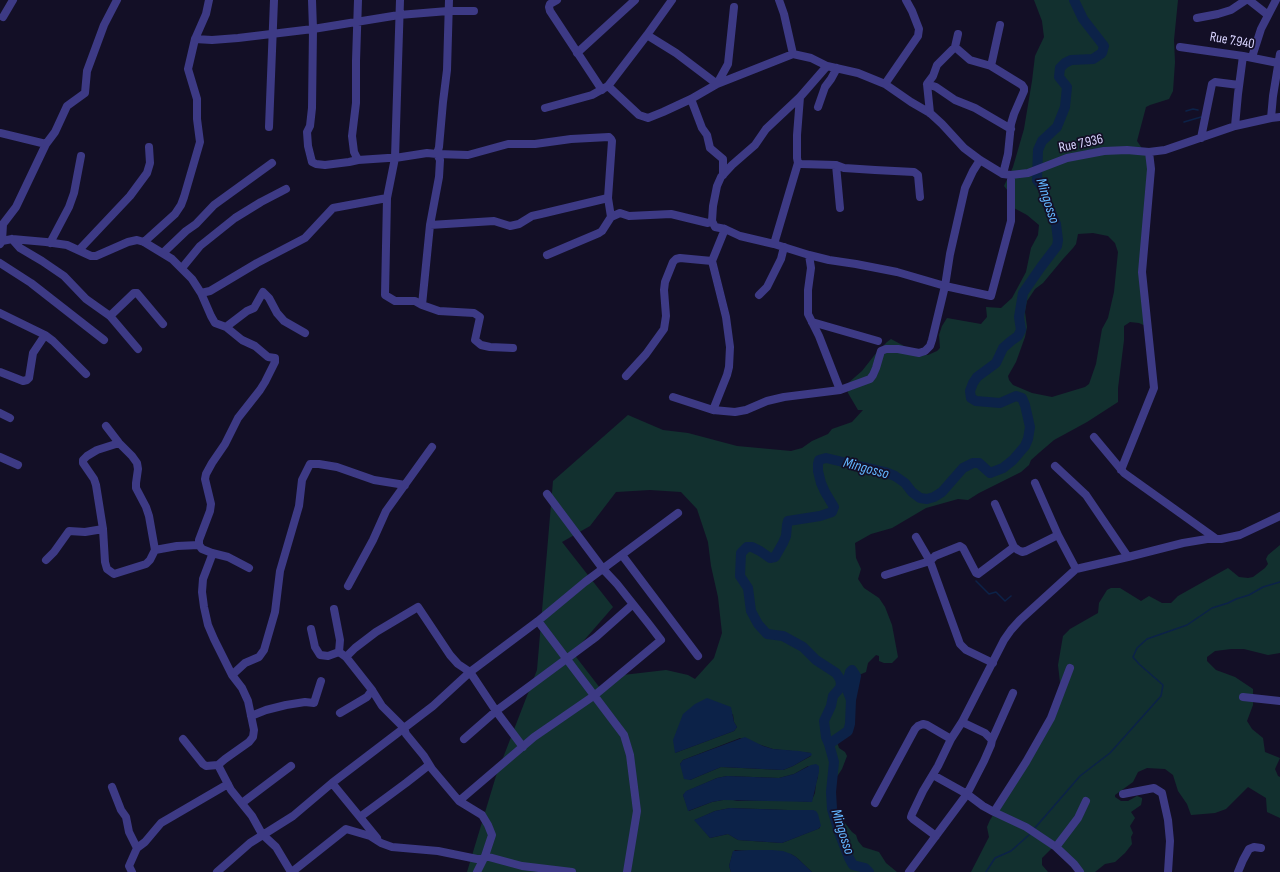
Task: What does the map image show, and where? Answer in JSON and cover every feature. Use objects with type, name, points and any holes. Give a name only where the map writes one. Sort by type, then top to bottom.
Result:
[{"type":"street","points":[[3,17],[14,0]]},
{"type":"street","points":[[117,0],[104,25],[87,71],[85,94],[67,106],[55,132],[46,144],[16,207],[1,223],[1,243],[12,239],[50,243],[67,246],[91,256],[96,256],[128,242],[136,240],[144,242],[172,259],[192,279],[201,293],[215,323],[226,327],[242,340],[255,346],[268,357],[274,358],[275,362],[260,390],[242,412],[225,444],[206,474],[205,479],[211,504],[199,545]]},
{"type":"street","points":[[144,242],[175,214],[184,197],[200,142],[197,119],[197,99],[188,69],[195,39],[206,14],[209,0]]},
{"type":"street","points":[[269,127],[274,0]]},
{"type":"street","points":[[312,0],[312,108],[310,126],[307,132],[308,146],[312,162],[316,164],[325,164],[427,154],[468,155],[508,144],[535,144],[571,139],[609,137],[612,141],[608,198],[611,217]]},
{"type":"street","points":[[358,0],[356,103],[352,136],[354,152],[358,160]]},
{"type":"street","points":[[400,0],[395,158],[387,198],[385,294],[396,301],[415,302],[439,311],[474,314],[480,317],[475,340],[481,345],[490,347],[513,348]]},
{"type":"street","points":[[422,305],[430,225],[439,177],[440,160],[437,154],[447,70],[449,0]]},
{"type":"street","points":[[557,0],[550,4],[550,11],[577,54],[605,88],[639,115],[648,118],[691,99],[716,84],[793,54],[811,58],[827,66],[858,73],[885,84],[930,113],[964,148],[980,160],[1007,175]]},
{"type":"street","points":[[545,108],[585,98],[605,88],[647,35],[672,0]]},
{"type":"street","points":[[779,0],[784,14],[793,54]]},
{"type":"street","points":[[885,84],[918,36],[919,29],[912,10],[906,0]]},
{"type":"street","points":[[1197,18],[1231,10],[1246,0]]},
{"type":"street","points":[[1249,0],[1268,15]]},
{"type":"street","points":[[1235,126],[1239,85],[1247,56],[1276,0]]},
{"type":"street","points":[[577,54],[633,1]]},
{"type":"street","points":[[716,84],[728,64],[734,6]]},
{"type":"street","points":[[195,39],[212,40],[238,38],[313,29],[399,15],[448,11],[474,11]]},
{"type":"street","points":[[991,66],[1000,25]]},
{"type":"street","points":[[930,113],[927,84],[933,76],[937,65],[955,47],[958,34]]},
{"type":"street","points":[[647,35],[676,53],[716,84]]},
{"type":"street","points":[[827,66],[800,97],[766,129],[755,145],[724,174],[717,186],[713,206],[712,221],[715,227],[725,229],[740,236],[774,244],[809,255],[896,272],[945,286],[991,296],[1011,220],[1007,175],[1008,154],[1014,114],[1024,88],[1022,85],[991,66],[970,60],[955,47]]},
{"type":"street","name":"Rue 7.940","points":[[1180,47],[1247,56],[1279,64]]},
{"type":"street","points":[[1271,118],[1280,54]]},
{"type":"street","points":[[818,106],[825,87],[837,68]]},
{"type":"street","points":[[1201,138],[1212,84],[1215,82],[1239,85]]},
{"type":"street","points":[[927,84],[936,87],[956,100],[975,108],[1011,129]]},
{"type":"street","points":[[774,244],[798,163],[797,135],[800,97]]},
{"type":"street","points":[[691,99],[702,128],[707,135],[710,148],[723,159],[724,174]]},
{"type":"street","name":"Rue 7.936","points":[[1007,175],[1028,173],[1067,158],[1104,151],[1128,150],[1149,152],[1176,147],[1235,126],[1280,117]]},
{"type":"street","points":[[0,133],[46,144]]},
{"type":"street","points":[[79,250],[126,201],[147,173],[150,163],[149,147]]},
{"type":"street","points":[[1121,470],[1154,388],[1142,272],[1151,169],[1149,152]]},
{"type":"street","points":[[50,243],[69,207],[74,193],[81,156]]},
{"type":"street","points":[[673,397],[713,410],[736,412],[746,410],[767,401],[784,397],[840,390],[870,379],[883,350],[898,349],[918,353],[925,351],[930,346],[932,340],[945,286],[950,254],[965,188],[980,160]]},
{"type":"street","points":[[163,253],[186,231],[196,224],[214,205],[272,163]]},
{"type":"street","points":[[798,163],[836,165],[844,168],[914,172],[918,175],[920,197]]},
{"type":"street","points":[[836,165],[840,208]]},
{"type":"street","points":[[182,268],[200,246],[235,218],[286,189]]},
{"type":"street","points":[[201,293],[210,291],[257,263],[304,238],[333,208],[387,198]]},
{"type":"street","points":[[430,225],[494,221],[510,226],[519,224],[532,216],[608,198]]},
{"type":"street","points":[[547,255],[599,233],[611,217],[620,213],[629,216],[671,214],[708,223],[712,221]]},
{"type":"street","points":[[713,410],[728,375],[729,367],[730,347],[726,317],[712,261],[725,229]]},
{"type":"street","points":[[12,239],[20,248],[42,260],[64,276],[86,299],[110,316],[138,349]]},
{"type":"street","points":[[760,295],[767,287],[781,259],[784,247]]},
{"type":"street","points":[[809,255],[811,268],[808,290],[808,314],[819,336],[840,390]]},
{"type":"street","points":[[626,376],[646,354],[664,329],[666,316],[664,290],[665,282],[673,262],[680,258],[712,261]]},
{"type":"street","points":[[0,263],[36,287],[104,340]]},
{"type":"street","points":[[226,327],[247,311],[254,308],[263,292],[269,298],[277,313],[284,321],[305,333]]},
{"type":"street","points":[[110,316],[134,293],[137,293],[163,324]]},
{"type":"street","points":[[0,313],[45,335],[60,347],[86,374]]},
{"type":"street","points":[[812,322],[878,341]]},
{"type":"street","points":[[0,372],[23,381],[27,380],[29,378],[33,353],[45,335]]},
{"type":"street","points":[[0,414],[10,418]]},
{"type":"street","points":[[106,426],[137,463],[138,469],[136,488],[149,516],[155,550],[150,560],[146,564],[114,574],[108,569],[105,562],[96,485],[94,479],[83,463],[83,460],[97,450],[119,443]]},
{"type":"street","points":[[1094,437],[1121,470],[1215,538]]},
{"type":"street","points":[[348,586],[373,540],[386,512],[432,447]]},
{"type":"street","points":[[0,457],[18,465]]},
{"type":"street","points":[[232,675],[245,663],[259,657],[264,650],[275,612],[280,571],[299,506],[302,480],[310,464],[337,467],[374,480],[405,486]]},
{"type":"street","points":[[1055,466],[1089,498],[1128,557]]},
{"type":"street","points":[[1035,483],[1058,535],[1076,569]]},
{"type":"street","points":[[459,801],[534,737],[595,695],[661,640],[617,584],[603,570],[547,494]]},
{"type":"street","points":[[995,504],[1014,547],[1022,552],[1058,535]]},
{"type":"street","points":[[217,872],[262,834],[293,816],[332,783],[432,706],[470,672],[538,621],[585,582],[678,513]]},
{"type":"street","points":[[936,836],[911,816],[1010,630],[1076,569],[1183,543],[1215,538],[1221,539],[1240,535],[1280,516]]},
{"type":"street","points":[[46,560],[54,552],[69,531],[85,532],[102,529]]},
{"type":"street","points":[[916,537],[930,561],[960,644],[966,650],[992,663]]},
{"type":"street","points":[[155,550],[177,546],[199,545]]},
{"type":"street","points":[[199,545],[202,549],[228,557],[249,568]]},
{"type":"street","points":[[885,575],[930,561],[935,556],[962,547],[976,573],[978,574],[1014,547]]},
{"type":"street","points":[[183,739],[202,764],[206,766],[218,765],[250,742],[253,738],[254,730],[248,701],[242,688],[232,675],[214,638],[208,625],[204,607],[202,592],[203,579],[212,558],[212,553]]},
{"type":"street","points":[[622,555],[698,656]]},
{"type":"street","points":[[464,739],[496,711],[596,637],[632,605]]},
{"type":"street","points":[[346,657],[376,632],[418,607],[450,655],[458,664],[470,672],[496,711],[523,747]]},
{"type":"street","points":[[334,609],[340,640],[339,652]]},
{"type":"street","points":[[538,621],[624,735],[630,754],[637,810],[627,872]]},
{"type":"street","points":[[311,629],[315,646],[320,655],[328,656],[339,652]]},
{"type":"street","points":[[339,652],[346,657],[372,690],[382,706],[404,728],[406,734],[424,756],[429,765],[459,801],[482,815],[492,835],[485,856],[477,872]]},
{"type":"street","points":[[994,812],[1026,762],[1051,718],[1070,668]]},
{"type":"street","points":[[251,716],[266,710],[286,705],[305,702],[314,703],[321,681]]},
{"type":"street","points":[[340,713],[367,697],[372,690]]},
{"type":"street","points":[[909,872],[967,794],[984,761],[1013,693]]},
{"type":"street","points":[[1243,697],[1280,701]]},
{"type":"street","points":[[962,722],[989,735],[992,740]]},
{"type":"street","points":[[875,802],[918,726],[923,724],[928,725],[951,739]]},
{"type":"street","points":[[218,765],[231,790],[252,816],[262,834],[276,847],[291,872],[346,829],[370,836],[381,843],[392,847],[438,851],[477,859],[483,859],[485,856],[522,866],[572,872]]},
{"type":"street","points":[[360,817],[429,765]]},
{"type":"street","points":[[242,804],[291,766]]},
{"type":"street","points":[[933,775],[967,794],[994,812],[1022,825],[1056,846],[1080,872]]},
{"type":"street","points":[[332,783],[381,843]]},
{"type":"street","points":[[132,872],[130,866],[137,848],[145,842],[161,823],[228,784]]},
{"type":"street","points":[[112,787],[126,817],[129,832],[137,848]]},
{"type":"street","points":[[1123,794],[1154,788],[1162,793],[1168,820],[1170,841],[1168,872]]},
{"type":"street","points":[[1056,846],[1078,818],[1086,801]]},
{"type":"street","points":[[1238,872],[1242,860],[1249,849],[1254,847],[1261,848]]},
{"type":"green space","points":[[1034,0],[1178,0],[1174,40],[1175,62],[1173,91],[1169,99],[1146,107],[1137,141],[1154,166],[1144,267],[1150,328],[1139,323],[1130,322],[1124,326],[1118,402],[1087,422],[1054,440],[1031,460],[1029,465],[1021,472],[968,500],[958,499],[926,508],[892,528],[871,534],[855,543],[856,558],[861,569],[858,579],[864,588],[879,598],[885,607],[892,625],[898,657],[892,663],[884,663],[879,661],[879,656],[876,655],[868,663],[866,672],[859,675],[855,691],[851,729],[845,737],[837,742],[839,748],[845,752],[847,756],[842,769],[834,781],[834,802],[841,818],[856,835],[858,841],[863,847],[879,852],[886,863],[897,872],[812,872],[791,854],[735,850],[729,866],[731,872],[467,872],[496,776],[537,670],[553,481],[628,415],[663,430],[688,433],[737,446],[791,451],[802,448],[812,441],[828,434],[832,429],[852,422],[863,410],[858,410],[848,393],[847,384],[862,371],[877,352],[891,339],[917,353],[928,355],[940,348],[939,335],[947,318],[981,324],[987,317],[986,307],[1001,308],[1012,298],[1026,272],[1031,248],[1038,235],[1039,225],[1027,215],[1014,208],[1008,191],[1004,186],[1013,167],[1024,129],[1035,56],[1044,37],[1042,21]],"holes":[[[1093,233],[1108,236],[1115,243],[1118,252],[1114,292],[1108,318],[1102,329],[1096,364],[1089,384],[1085,387],[1052,397],[1032,393],[1013,385],[1008,376],[1016,362],[1025,337],[1027,327],[1025,312],[1027,301],[1035,289],[1043,283],[1073,248],[1076,244],[1078,234]],[[650,490],[681,492],[697,509],[708,542],[711,566],[718,597],[722,633],[714,658],[695,679],[688,675],[666,670],[623,675],[600,688],[573,653],[613,607],[562,542],[590,526],[616,492]],[[733,714],[734,722],[737,727],[734,731],[675,753]],[[740,738],[773,749],[811,753],[811,756],[783,770],[721,767],[690,780],[680,764],[683,760]],[[808,766],[818,777],[815,793],[811,802],[783,800],[723,800],[712,802],[689,811],[683,795],[687,791],[717,778],[727,776],[779,778],[794,774]],[[730,808],[813,810],[820,828],[782,843],[738,840],[728,834],[710,838],[695,820],[715,811]]]},
{"type":"green space","points":[[1280,545],[1280,653],[1268,655],[1244,649],[1231,649],[1215,651],[1207,657],[1207,661],[1216,670],[1235,677],[1253,689],[1253,705],[1247,721],[1252,729],[1263,738],[1265,752],[1280,758],[1275,769],[1280,777],[1280,818],[1267,812],[1266,798],[1248,787],[1226,809],[1215,813],[1191,815],[1187,804],[1178,791],[1173,775],[1165,769],[1147,768],[1138,772],[1133,782],[1115,795],[1115,797],[1121,801],[1128,801],[1137,796],[1142,798],[1142,800],[1141,805],[1131,812],[1135,818],[1130,826],[1133,833],[1131,837],[1132,844],[1115,862],[1105,864],[1095,872],[1078,872],[1053,847],[1042,858],[1042,865],[1048,872],[971,872],[989,837],[987,827],[990,820],[1026,765],[1061,691],[1058,665],[1063,636],[1070,629],[1098,613],[1099,603],[1107,590],[1111,588],[1120,588],[1141,601],[1149,596],[1162,603],[1171,603],[1178,596],[1228,568],[1239,577],[1253,577],[1265,568],[1268,564],[1266,559],[1268,555]]},
{"type":"water","points":[[707,698],[731,707],[734,722],[737,727],[734,731],[675,753],[673,740],[683,714],[695,704]]},
{"type":"water","points":[[745,737],[773,749],[799,751],[811,753],[812,755],[783,770],[721,767],[690,780],[684,779],[680,764],[683,760]]},
{"type":"water","points":[[816,764],[819,766],[819,772],[812,802],[723,800],[712,802],[688,811],[683,795],[686,791],[717,778],[727,776],[779,778],[794,774]]},
{"type":"water","points":[[730,808],[813,810],[818,814],[821,826],[818,829],[782,843],[738,840],[728,834],[710,838],[694,820],[715,811]]},
{"type":"water","points":[[733,851],[783,851],[796,857],[812,872],[731,872],[729,866]]},
{"type":"waterway","name":"Mingosso","points":[[869,872],[865,868],[853,865],[840,835],[832,809],[831,792],[834,762],[826,737],[824,721],[831,706],[833,696],[840,688],[840,679],[836,673],[816,660],[803,647],[783,636],[767,634],[758,624],[751,611],[748,588],[740,576],[741,553],[747,547],[752,547],[770,558],[775,557],[786,536],[788,521],[820,516],[832,512],[834,507],[821,483],[818,471],[819,460],[826,458],[885,472],[895,476],[905,483],[912,492],[920,498],[927,499],[942,492],[963,468],[973,463],[979,463],[990,473],[1003,468],[1013,460],[1025,446],[1030,427],[1022,398],[1016,396],[1000,403],[976,401],[971,398],[970,391],[977,377],[996,363],[1003,348],[1018,336],[1021,330],[1019,317],[1023,293],[1057,246],[1058,240],[1056,224],[1045,199],[1044,190],[1037,180],[1038,150],[1042,141],[1057,127],[1065,107],[1067,87],[1059,77],[1060,68],[1071,60],[1093,59],[1102,53],[1104,46],[1083,19],[1074,0]]},
{"type":"waterway","points":[[1186,111],[1193,109],[1198,110]]},
{"type":"waterway","points":[[1184,122],[1201,117]]},
{"type":"waterway","points":[[976,581],[989,594],[996,592],[1005,601],[1011,596]]},
{"type":"waterway","points":[[1034,829],[1080,776],[1110,753],[1161,696],[1163,685],[1133,657],[1137,648],[1147,639],[1187,625],[1212,608],[1249,595],[1263,587],[1280,582]]},
{"type":"waterway","points":[[829,744],[848,731],[850,724],[851,700],[856,676],[852,670],[848,679],[848,692],[851,700]]},
{"type":"waterway","points":[[986,872],[995,858],[1011,851],[1030,834]]}]
